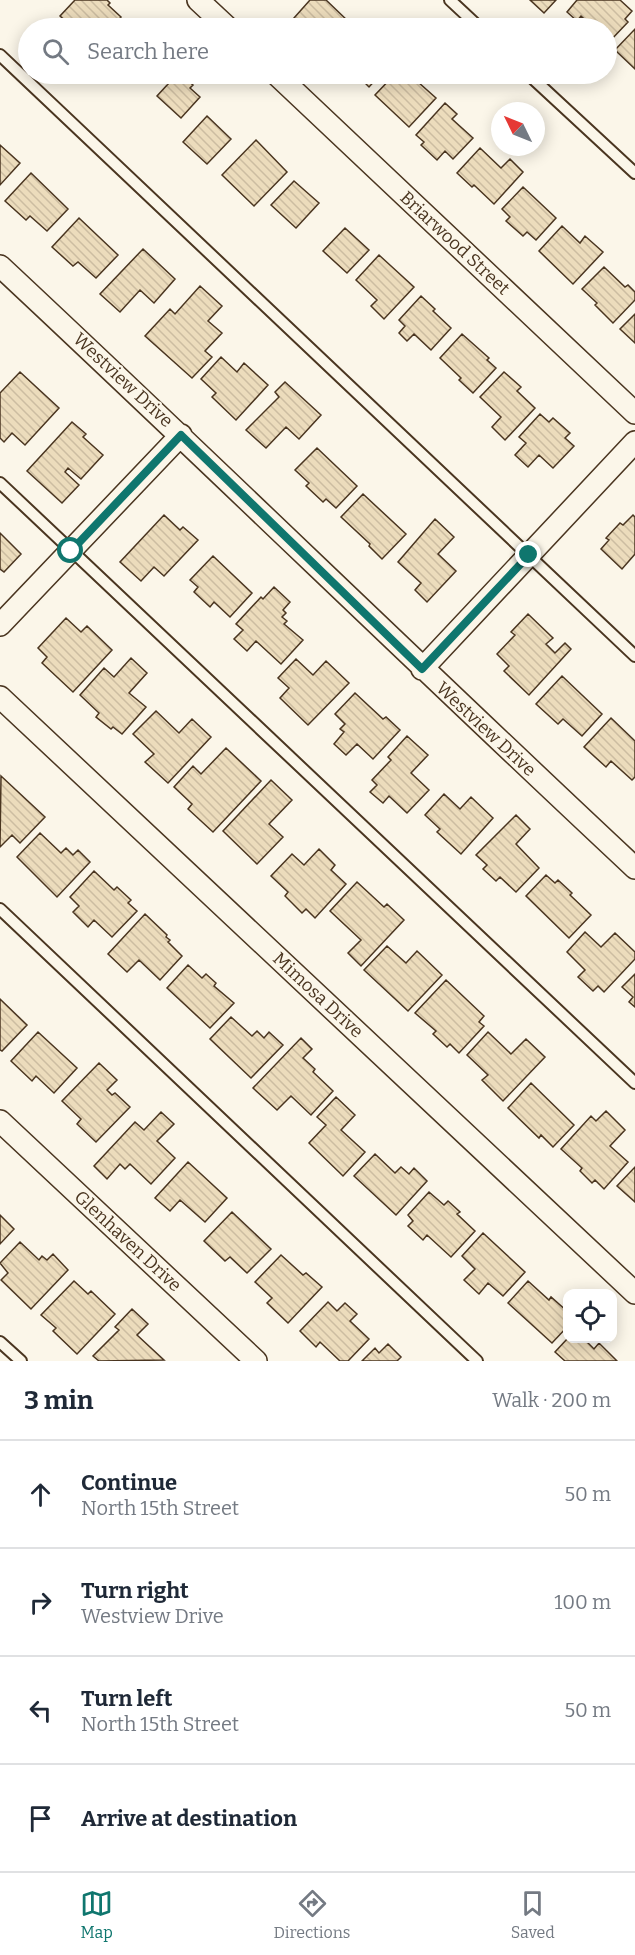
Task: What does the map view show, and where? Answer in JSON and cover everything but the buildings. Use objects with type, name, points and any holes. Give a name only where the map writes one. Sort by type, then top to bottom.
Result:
[{"type":"street","points":[[198,0],[217,18]]},
{"type":"street","name":"Briarwood Street","points":[[287,84],[635,413]]},
{"type":"street","name":"Westview Drive","points":[[0,266],[181,435],[422,669],[635,868]]},
{"type":"street","points":[[0,625],[181,435]]},
{"type":"street","points":[[422,669],[635,441]]},
{"type":"street","name":"Mimosa Drive","points":[[0,697],[635,1293]]},
{"type":"street","name":"Glenhaven Drive","points":[[0,1121],[255,1361]]},
{"type":"lane","points":[[450,0],[469,18]]},
{"type":"lane","points":[[0,54],[18,71]]},
{"type":"lane","points":[[32,84],[635,656]]},
{"type":"lane","points":[[539,84],[635,173]]},
{"type":"lane","points":[[0,483],[635,1083]]},
{"type":"lane","points":[[0,909],[477,1361]]},
{"type":"lane","points":[[0,1342],[21,1361]]},
{"type":"route","points":[[71,551],[181,435],[422,669],[529,555]]}]
